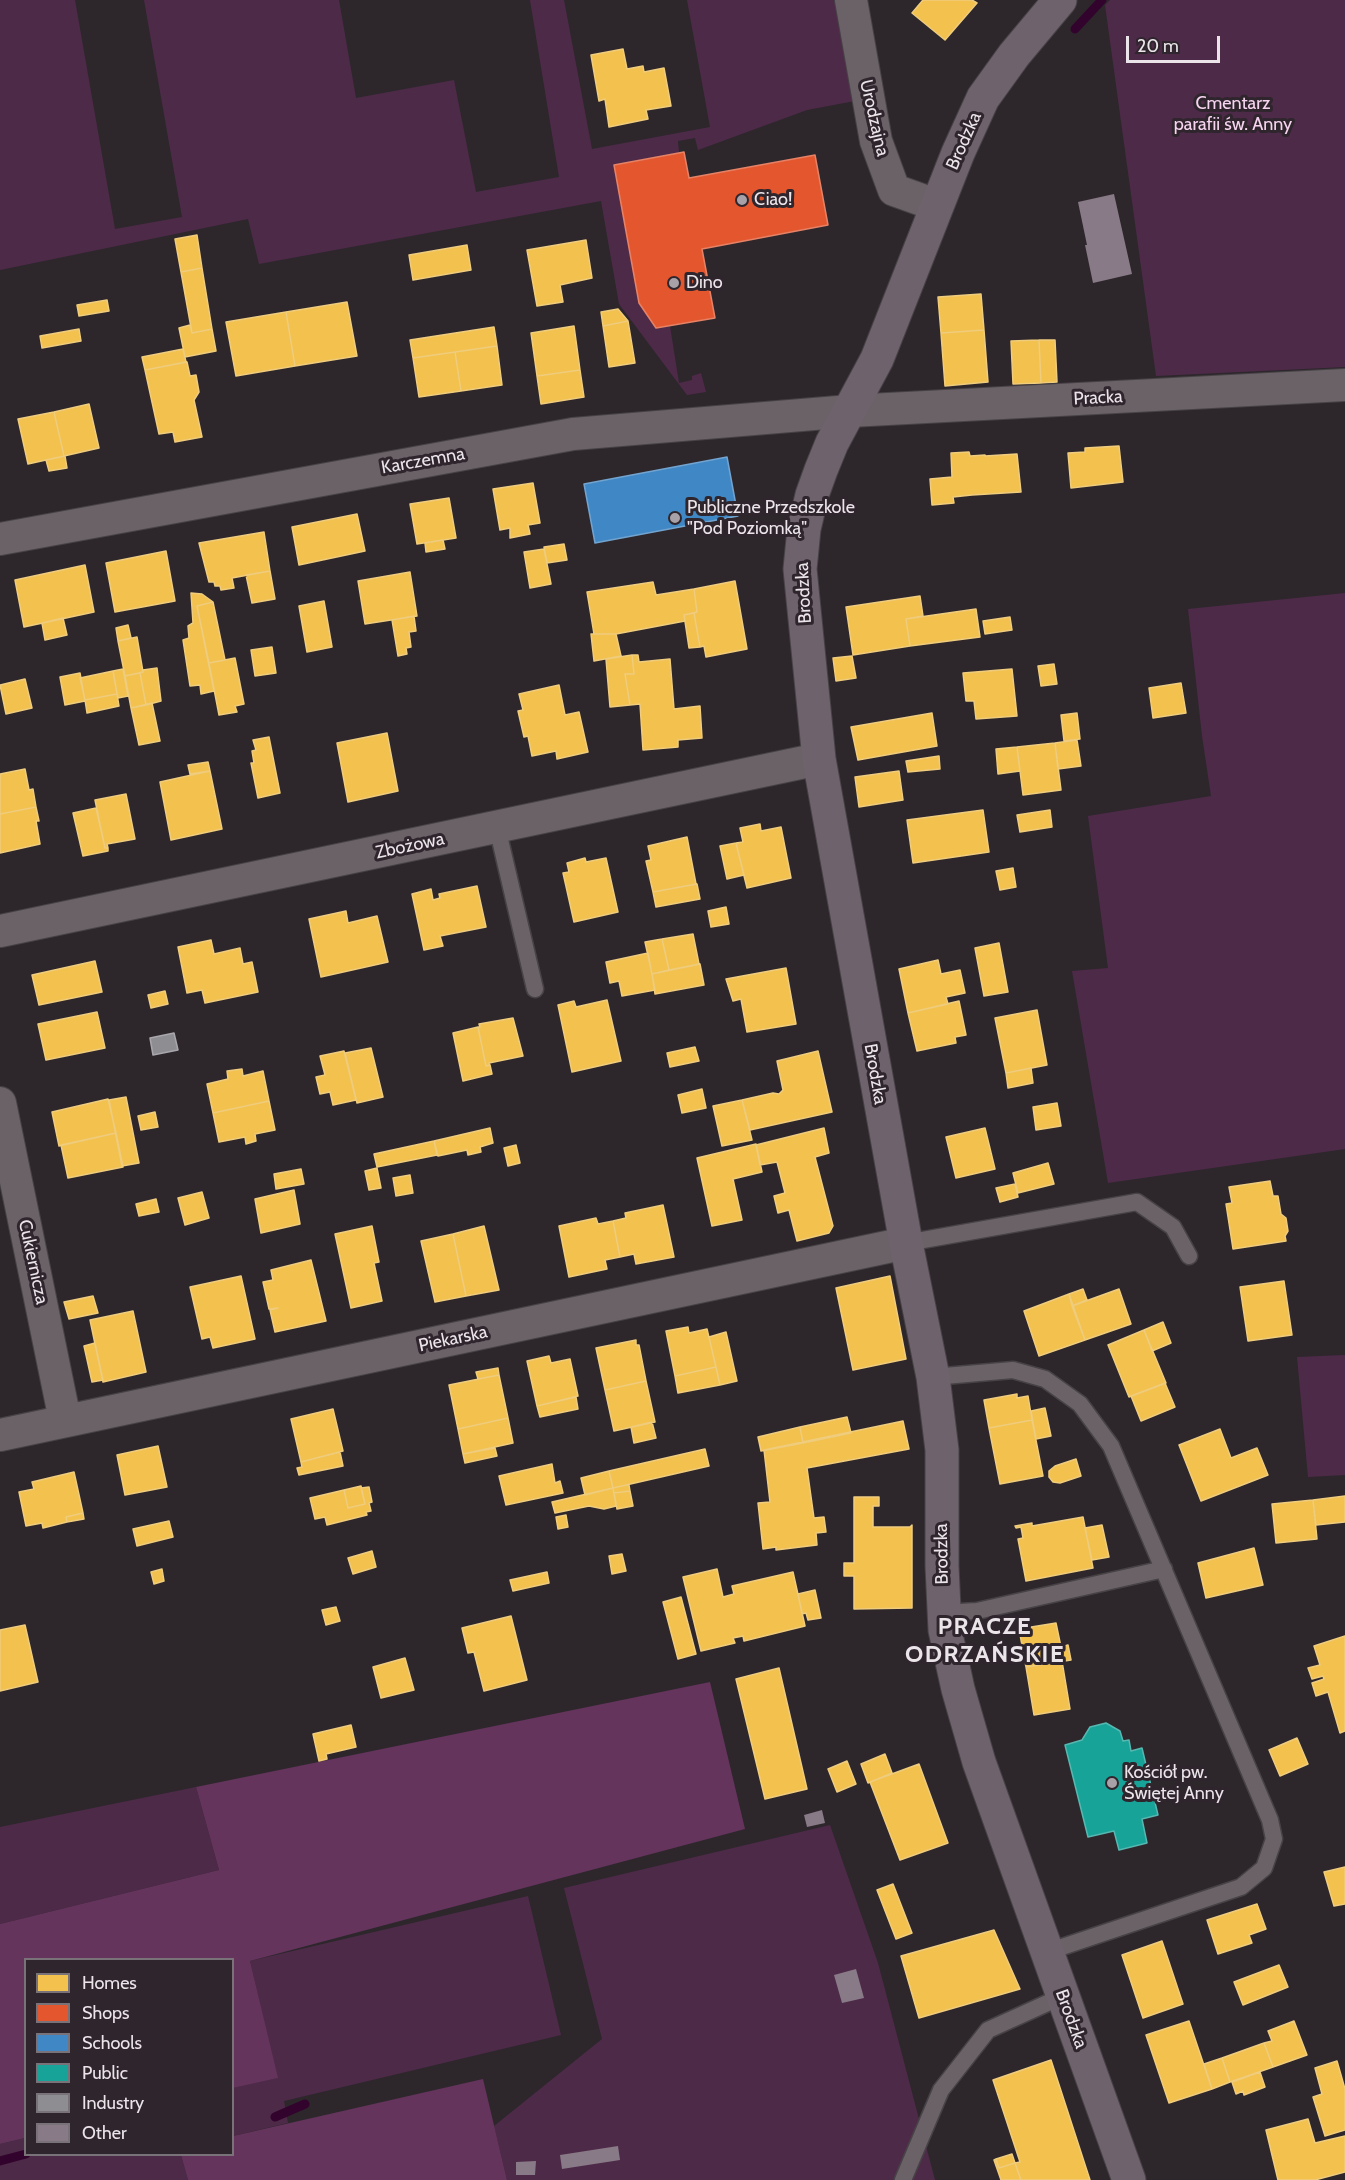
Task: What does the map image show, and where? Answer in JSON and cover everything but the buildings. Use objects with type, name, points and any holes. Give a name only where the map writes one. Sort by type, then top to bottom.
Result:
[{"type":"street","name":"Urodzajna","points":[[851,0],[876,141],[894,190],[936,205]]},
{"type":"street","name":"Brodzka","points":[[1060,0],[1014,55],[983,98],[936,205],[877,359],[832,443],[812,495],[804,529],[800,569],[819,759],[906,1243],[933,1377],[942,1450],[945,1630],[958,1689],[980,1762],[1129,2180]]},
{"type":"street","name":"Pracka","points":[[850,411],[1345,386]]},
{"type":"street","name":"Karczemna","points":[[0,539],[573,434],[850,411]]},
{"type":"street","name":"Zbożowa","points":[[0,931],[819,759]]},
{"type":"street","name":"Cukiernicza","points":[[0,1103],[65,1420]]},
{"type":"street","name":"Piekarska","points":[[0,1435],[906,1243]]},
{"type":"lane","points":[[497,827],[535,989]]},
{"type":"lane","points":[[906,1243],[1137,1202],[1173,1227],[1189,1256]]},
{"type":"lane","points":[[933,1377],[1014,1370],[1046,1379],[1080,1404],[1111,1446],[1270,1820],[1274,1839],[1264,1868],[1241,1887],[1047,1952]]},
{"type":"lane","points":[[943,1613],[977,1611],[1164,1569]]},
{"type":"lane","points":[[903,2180],[941,2090],[988,2030],[1063,1996]]},
{"type":"green space","points":[[0,0],[75,0],[115,229],[182,217],[144,0],[339,0],[356,98],[454,80],[476,192],[559,177],[530,0],[564,0],[592,149],[710,127],[687,0],[841,0],[860,100],[807,110],[698,150],[695,138],[678,141],[679,153],[639,303],[656,328],[670,326],[679,383],[692,380],[692,376],[701,373],[706,392],[687,395],[619,304],[601,201],[259,264],[248,219],[0,270]]},
{"type":"green space","name":"Cmentarz parafii św. Anny","points":[[1110,0],[1345,0],[1345,367],[1156,376],[1105,5]]},
{"type":"green space","points":[[1345,593],[1345,1149],[1108,1183],[1072,971],[1108,968],[1088,816],[1211,796],[1188,609]]},
{"type":"green space","points":[[1345,1355],[1345,1475],[1308,1477],[1297,1357]]},
{"type":"green space","points":[[196,1787],[219,1870],[0,1924],[0,1827]]},
{"type":"green space","points":[[830,1825],[878,1963],[935,2180],[507,2180],[494,2126],[602,2039],[564,1888]]},
{"type":"green space","points":[[528,1896],[561,2035],[284,2101],[288,2123],[234,2136],[234,2088],[277,2078],[250,1961]]},
{"type":"green space","points":[[24,2138],[24,2156],[181,2156],[188,2180],[0,2180],[0,2144]]},
{"type":"shaded area","points":[[710,1682],[745,1829],[250,1961],[278,2078],[234,2088],[234,1958],[24,1958],[24,2138],[0,2144],[0,1924],[219,1870],[196,1787]]},
{"type":"shaded area","points":[[483,2079],[507,2180],[188,2180],[181,2156],[234,2156],[234,2136]]},
{"type":"waterway","points":[[1075,29],[1102,0]]},
{"type":"waterway","points":[[275,2117],[305,2104]]},
{"type":"waterway","points":[[0,2161],[24,2155]]},
{"type":"place","name":"Ciao!","points":[[742,200]]},
{"type":"place","name":"Dino","points":[[674,283]]},
{"type":"place","name":"Publiczne Przedszkole \"Pod Poziomką\"","points":[[675,518]]},
{"type":"place","name":"Kościół pw. Świętej Anny","points":[[1112,1783]]},
{"type":"district","name":"PRACZE ODRZAŃSKIE","points":[[985,1641]]}]
